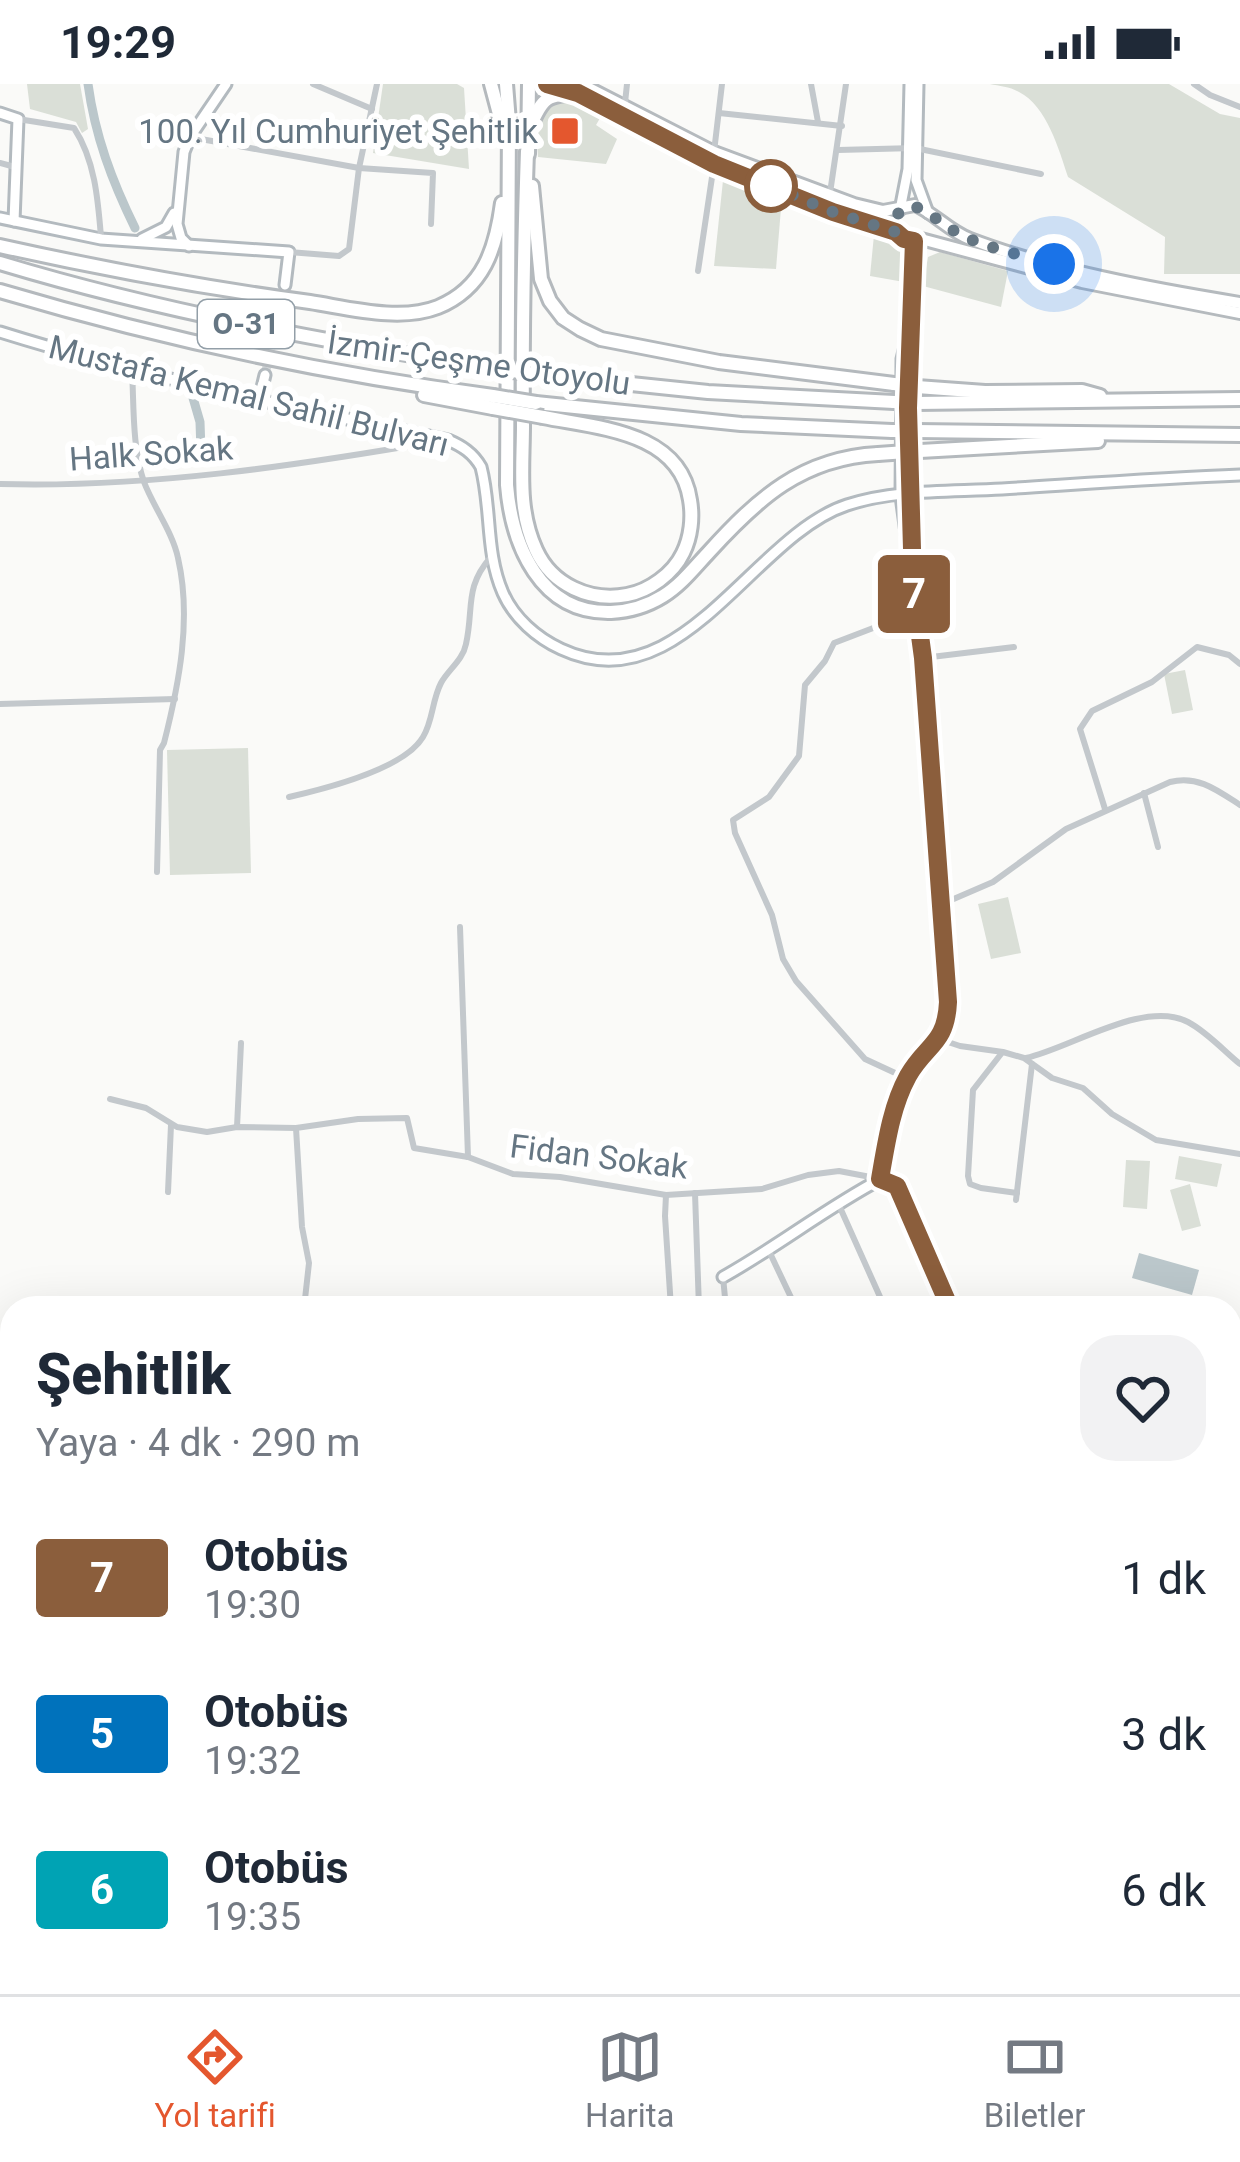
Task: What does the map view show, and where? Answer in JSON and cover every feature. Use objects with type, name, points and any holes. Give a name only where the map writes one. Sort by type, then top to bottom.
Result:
[{"type":"highway","points":[[0,246],[113,271],[265,296],[382,312],[434,309],[472,285],[493,252],[498,234],[508,150],[491,84]]},
{"type":"highway","points":[[510,84],[509,506],[530,567],[560,599],[600,612],[646,605],[676,587],[759,500],[826,462],[920,451],[1240,436]]},
{"type":"highway","points":[[493,402],[543,417],[646,441],[660,450],[687,483],[691,504],[686,546],[671,572],[634,594],[596,596],[558,579],[546,567],[530,535],[521,470],[522,296],[527,84]]},
{"type":"highway","points":[[579,88],[544,99],[527,147],[541,279],[550,301],[580,329],[616,343],[719,362],[985,392],[1082,392],[1112,400]]},
{"type":"highway","name":"İzmir-Çeşme Otoyolu","points":[[0,263],[322,341],[536,374],[709,392],[916,403],[1112,400]]},
{"type":"highway","name":"İzmir-Çeşme Otoyolu","points":[[0,291],[145,331],[493,402],[741,424],[1240,436]]},
{"type":"highway","name":"O-31","points":[[1112,400],[1240,399]]},
{"type":"main road","points":[[510,84],[527,84]]},
{"type":"main road","points":[[547,84],[579,88],[624,106],[714,158],[830,195],[883,211],[915,205],[967,238],[1111,278],[1240,303]]},
{"type":"main road","points":[[579,88],[714,158],[904,239],[1082,282],[1240,313]]},
{"type":"main road","points":[[896,232],[894,222],[900,210]]},
{"type":"main road","points":[[917,240],[929,230],[928,213]]},
{"type":"street","points":[[164,244],[172,237],[190,137],[226,84]]},
{"type":"street","points":[[314,84],[372,109]]},
{"type":"street","points":[[0,218],[101,239],[339,256],[349,249],[359,168],[377,84]]},
{"type":"street","points":[[624,106],[627,84]]},
{"type":"street","points":[[698,271],[722,84]]},
{"type":"street","points":[[812,84],[818,122]]},
{"type":"street","points":[[830,195],[846,84]]},
{"type":"street","points":[[1194,84],[1240,107]]},
{"type":"street","points":[[900,210],[912,148],[909,85]]},
{"type":"street","points":[[909,85],[916,180],[928,213]]},
{"type":"street","points":[[0,113],[74,128],[88,153],[101,239]]},
{"type":"street","points":[[719,113],[842,126]]},
{"type":"street","points":[[14,221],[18,119]]},
{"type":"street","points":[[190,137],[359,168],[433,173],[431,224]]},
{"type":"street","points":[[838,150],[912,148],[1041,174]]},
{"type":"street","points":[[0,163],[15,167]]},
{"type":"street","points":[[136,242],[171,225]]},
{"type":"street","points":[[171,225],[189,246]]},
{"type":"street","points":[[880,1179],[888,1132],[906,1078],[939,1039],[948,1002],[907,495],[902,359],[910,326],[917,240]]},
{"type":"street","points":[[285,285],[290,252]]},
{"type":"street","name":"Mustafa Kemal Sahil Bulvarı","points":[[0,332],[132,370],[448,440],[473,455],[481,467],[491,557],[505,598],[524,624],[550,644],[577,656],[612,662],[671,641],[791,541],[827,514],[853,503],[907,495],[1240,475]]},
{"type":"street","points":[[132,370],[144,481],[177,552],[182,578],[183,628],[175,699],[160,750],[157,872]]},
{"type":"street","points":[[259,400],[265,376]]},
{"type":"street","name":"Halk Sokak","points":[[0,484],[198,477],[448,440]]},
{"type":"street","points":[[289,797],[383,767],[414,747],[423,736],[437,689],[463,653],[471,591],[491,557]]},
{"type":"street","points":[[906,1078],[865,1059],[796,981],[783,959],[772,915],[733,820],[769,797],[799,756],[806,685],[834,643],[916,612]]},
{"type":"street","points":[[923,658],[1014,647]]},
{"type":"street","points":[[1105,809],[1081,739],[1080,729],[1091,711],[1152,682],[1197,647],[1229,655],[1240,664]]},
{"type":"street","points":[[0,704],[175,699]]},
{"type":"street","points":[[942,904],[993,882],[1066,829],[1185,778],[1206,784],[1240,805]]},
{"type":"street","points":[[1144,793],[1158,847]]},
{"type":"street","points":[[460,927],[468,1157]]},
{"type":"street","points":[[1028,1061],[1133,1019],[1158,1016],[1186,1021],[1240,1064]]},
{"type":"street","points":[[939,1039],[1028,1061],[1052,1078],[1083,1088],[1112,1114],[1156,1140],[1240,1154]]},
{"type":"street","points":[[238,1127],[241,1043]]},
{"type":"street","points":[[1003,1052],[973,1090],[968,1176],[970,1184],[1017,1196],[1028,1061]]},
{"type":"street","points":[[110,1099],[146,1108],[172,1125],[207,1132],[238,1127],[296,1128],[309,1263],[305,1296]]},
{"type":"street","name":"Fidan Sokak","points":[[296,1128],[329,1121],[407,1118],[414,1148],[468,1157],[513,1174],[666,1195],[762,1189],[839,1171],[880,1179]]},
{"type":"street","points":[[168,1192],[172,1125]]},
{"type":"street","points":[[725,1296],[723,1277],[880,1179]]},
{"type":"street","points":[[880,1179],[897,1186],[945,1296]]},
{"type":"street","points":[[695,1193],[698,1296]]},
{"type":"street","points":[[666,1195],[670,1296]]},
{"type":"street","points":[[838,1203],[879,1296]]},
{"type":"street","points":[[769,1252],[790,1296]]},
{"type":"shaded area","points":[[27,84],[80,84],[88,129],[82,133],[76,122],[30,109]]},
{"type":"shaded area","points":[[383,84],[457,84],[464,88],[469,169],[373,153]]},
{"type":"shaded area","points":[[990,84],[1169,84],[1220,114],[1240,118],[1240,274],[1164,274],[1165,237],[1068,177],[1037,107],[1016,90]]},
{"type":"shaded area","points":[[576,96],[620,120],[603,113],[596,125],[617,139],[606,164],[538,157],[536,124],[549,100]]},
{"type":"shaded area","points":[[724,171],[782,196],[776,269],[714,266]]},
{"type":"shaded area","points":[[874,235],[906,241],[904,282],[870,276]]},
{"type":"shaded area","points":[[940,252],[1008,271],[1001,307],[923,286],[928,257]]},
{"type":"shaded area","points":[[1185,670],[1193,710],[1172,714],[1164,674]]},
{"type":"shaded area","points":[[248,748],[251,873],[170,875],[167,750]]},
{"type":"shaded area","points":[[1008,897],[1021,953],[991,959],[978,904]]},
{"type":"shaded area","points":[[1179,1156],[1222,1164],[1217,1187],[1175,1179]]},
{"type":"shaded area","points":[[1126,1160],[1150,1161],[1147,1209],[1123,1207]]},
{"type":"shaded area","points":[[1190,1184],[1201,1226],[1182,1231],[1170,1190]]},
{"type":"shaded area","points":[[1139,1253],[1199,1270],[1192,1295],[1132,1278]]},
{"type":"waterway","points":[[88,84],[106,158],[135,228]]},
{"type":"waterway","points":[[191,391],[200,422],[201,451]]},
{"type":"tunnel","points":[[265,375],[283,293]]},
{"type":"bus line","name":"7","points":[[547,84],[578,93],[714,164],[914,241],[908,408],[913,584],[923,658],[948,1002],[944,1030],[906,1078],[888,1132],[880,1179],[897,1186],[945,1296]]},
{"type":"place","name":"100. Yıl Cumhuriyet Şehitlik","points":[[565,131]]},
{"type":"route","points":[[771,186],[762,182],[896,232],[897,213],[910,205],[920,206],[967,238],[1054,264]]}]
